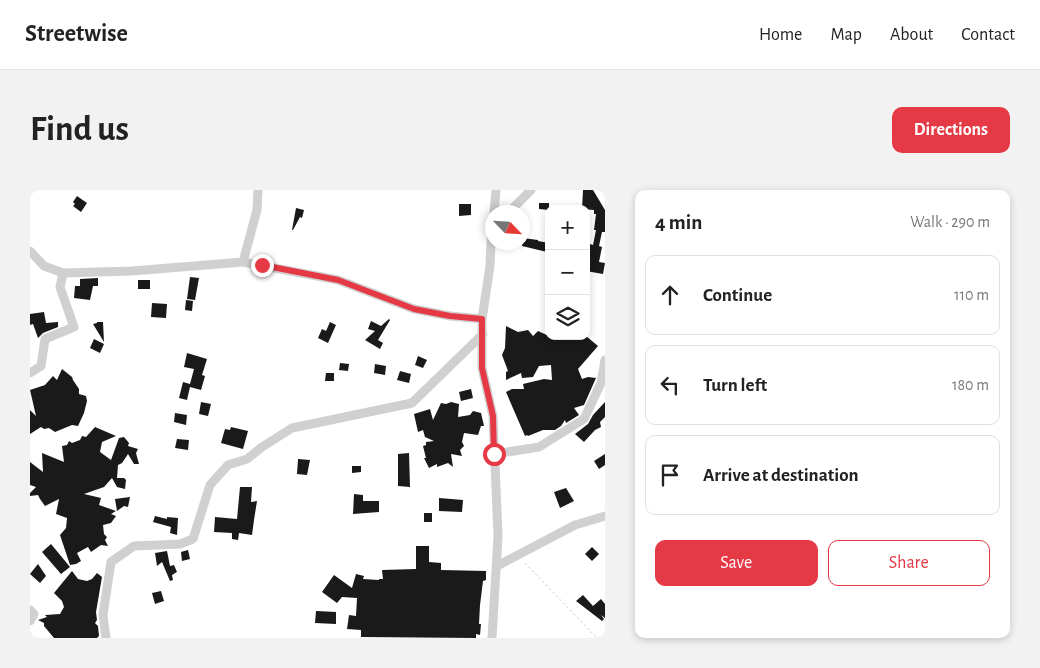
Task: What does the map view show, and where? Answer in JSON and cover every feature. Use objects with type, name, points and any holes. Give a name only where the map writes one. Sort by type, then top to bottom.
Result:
[{"type":"street","points":[[243,262],[257,210],[258,190]]},
{"type":"street","points":[[495,205],[496,190]]},
{"type":"street","points":[[516,205],[532,190]]},
{"type":"street","points":[[491,250],[482,319],[482,368],[493,416],[498,536],[492,638]]},
{"type":"street","points":[[30,251],[44,266],[63,273],[132,271],[243,262],[338,280],[414,309],[450,316],[482,319]]},
{"type":"street","points":[[30,373],[41,366],[45,339],[74,327],[60,287],[63,273]]},
{"type":"street","points":[[106,638],[103,615],[111,562],[134,546],[180,544],[193,539],[210,484],[228,465],[247,459],[292,428],[412,403],[483,334]]},
{"type":"street","points":[[494,454],[539,447],[584,420],[601,383],[605,360]]},
{"type":"street","points":[[497,566],[575,525],[605,516]]},
{"type":"street","points":[[30,610],[34,614],[30,621]]},
{"type":"path","points":[[518,556],[597,638]]},
{"type":"building","points":[[583,190],[593,190],[605,210],[605,232],[602,232],[599,246],[602,247],[599,262],[605,263],[603,274],[590,272],[590,244],[593,245],[596,230],[594,230],[596,214],[594,214],[594,210],[590,210],[590,205],[582,205]]},
{"type":"building","points":[[77,196],[87,203],[81,212],[73,206]]},
{"type":"building","points":[[539,203],[549,203],[549,205],[545,205],[545,210],[539,209]]},
{"type":"building","points":[[459,204],[471,204],[471,215],[459,216]]},
{"type":"building","points":[[296,208],[304,210],[302,218],[300,217],[292,230]]},
{"type":"building","points":[[530,239],[545,242],[545,252],[530,248]]},
{"type":"building","points":[[190,277],[199,278],[195,300],[187,299]]},
{"type":"building","points":[[98,278],[98,286],[93,286],[90,300],[74,298],[75,286],[80,286],[80,279]]},
{"type":"building","points":[[138,280],[150,280],[150,289],[138,289]]},
{"type":"building","points":[[186,300],[193,301],[192,311],[185,310]]},
{"type":"building","points":[[152,303],[167,304],[166,318],[151,317]]},
{"type":"building","points":[[44,312],[46,323],[58,322],[58,327],[43,333],[38,338],[33,324],[30,325],[30,314]]},
{"type":"building","points":[[389,319],[378,340],[383,343],[380,349],[365,340],[375,331],[368,329],[371,321],[381,326]]},
{"type":"building","points":[[103,322],[104,342],[93,324]]},
{"type":"building","points":[[330,322],[336,325],[328,343],[318,338],[322,329],[326,331]]},
{"type":"building","points":[[506,326],[518,332],[528,330],[533,336],[538,331],[545,334],[545,340],[590,339],[598,346],[578,369],[582,379],[588,377],[596,378],[584,405],[574,408],[579,415],[566,423],[565,420],[555,430],[543,430],[525,436],[506,392],[512,389],[524,389],[523,384],[544,379],[552,380],[551,365],[539,366],[533,377],[522,378],[521,373],[506,380],[506,372],[508,371],[502,355],[505,348]]},
{"type":"building","points":[[94,339],[104,344],[100,353],[90,348]]},
{"type":"building","points":[[187,353],[207,359],[202,375],[205,376],[201,390],[190,387],[187,400],[179,398],[183,382],[190,384],[194,369],[184,367]]},
{"type":"building","points":[[418,356],[427,360],[423,368],[415,365]]},
{"type":"building","points":[[340,363],[349,364],[348,371],[339,370]]},
{"type":"building","points":[[375,364],[386,366],[385,375],[374,373]]},
{"type":"building","points":[[62,369],[72,377],[79,389],[79,394],[86,396],[87,401],[84,413],[78,426],[72,425],[55,432],[49,428],[44,429],[41,427],[30,434],[30,410],[36,416],[30,390],[45,385],[53,376],[57,380]]},
{"type":"building","points":[[400,371],[411,374],[409,383],[397,380]]},
{"type":"building","points":[[326,373],[334,373],[334,381],[325,381]]},
{"type":"building","points":[[471,389],[473,398],[461,401],[459,392]]},
{"type":"building","points":[[201,402],[211,404],[208,416],[199,414]]},
{"type":"building","points":[[451,402],[459,404],[458,417],[470,415],[473,411],[481,413],[484,426],[481,426],[478,435],[464,433],[462,442],[464,446],[460,450],[462,456],[451,454],[453,467],[448,463],[437,467],[437,464],[429,468],[424,458],[426,458],[423,446],[426,445],[426,442],[434,441],[425,437],[423,430],[418,432],[414,414],[430,409],[433,420],[441,403]]},
{"type":"building","points":[[605,402],[605,417],[600,422],[601,427],[595,430],[584,442],[575,434],[588,424],[593,415]]},
{"type":"building","points":[[175,413],[187,415],[186,425],[174,422]]},
{"type":"building","points":[[95,427],[116,436],[102,442],[100,452],[111,460],[119,438],[124,437],[129,443],[128,446],[138,449],[136,453],[139,464],[134,464],[128,454],[122,463],[118,465],[117,478],[124,478],[126,480],[125,489],[117,487],[112,478],[104,487],[84,494],[101,498],[99,505],[116,511],[111,514],[116,516],[111,523],[103,525],[104,534],[107,537],[105,540],[108,546],[101,545],[91,552],[88,547],[77,553],[81,561],[70,565],[60,535],[66,528],[67,518],[56,514],[59,499],[45,506],[38,495],[30,496],[30,493],[36,487],[30,485],[30,462],[43,472],[42,453],[64,462],[62,446],[67,445],[69,441],[72,443],[80,440],[82,436],[86,437]]},
{"type":"building","points":[[231,427],[248,431],[243,449],[221,443],[225,429],[230,430]]},
{"type":"building","points":[[177,439],[189,440],[188,450],[175,448]]},
{"type":"building","points":[[409,453],[410,487],[398,486],[398,454]]},
{"type":"building","points":[[605,454],[605,465],[599,469],[594,461]]},
{"type":"building","points":[[298,459],[310,460],[307,475],[297,474]]},
{"type":"building","points":[[352,466],[361,466],[361,472],[352,473]]},
{"type":"building","points":[[240,487],[252,487],[251,502],[257,501],[252,535],[239,533],[238,540],[232,539],[232,533],[214,532],[215,517],[237,519]]},
{"type":"building","points":[[566,488],[574,501],[560,508],[554,492]]},
{"type":"building","points":[[354,494],[363,495],[363,501],[379,501],[379,512],[353,514]]},
{"type":"building","points":[[130,497],[128,507],[124,506],[117,511],[115,499]]},
{"type":"building","points":[[439,498],[463,500],[462,512],[439,511]]},
{"type":"building","points":[[424,513],[432,513],[432,522],[424,522]]},
{"type":"building","points":[[155,516],[167,519],[167,517],[178,518],[177,535],[170,533],[171,527],[153,522]]},
{"type":"building","points":[[51,544],[70,567],[61,574],[42,552]]},
{"type":"building","points":[[416,546],[429,546],[429,562],[441,563],[441,570],[486,571],[486,580],[483,581],[480,605],[480,635],[476,634],[476,638],[361,637],[361,630],[347,629],[349,615],[356,616],[357,598],[342,597],[337,603],[322,592],[334,575],[352,588],[356,574],[364,576],[363,579],[379,580],[383,579],[382,570],[416,569]]},
{"type":"building","points":[[592,547],[599,554],[592,561],[585,554]]},
{"type":"building","points":[[188,550],[190,559],[182,561],[181,552]]},
{"type":"building","points":[[167,551],[170,566],[174,565],[177,572],[172,575],[173,580],[170,581],[162,562],[157,566],[155,553]]},
{"type":"building","points":[[38,564],[46,576],[40,583],[30,574]]},
{"type":"building","points":[[72,571],[78,579],[87,581],[92,579],[97,573],[102,577],[96,612],[97,620],[95,623],[98,626],[99,636],[97,638],[54,638],[44,626],[44,623],[38,620],[47,617],[45,615],[60,614],[64,607],[62,601],[54,593]]},
{"type":"building","points":[[161,591],[164,601],[155,604],[152,593]]},
{"type":"building","points":[[583,595],[593,606],[601,599],[605,604],[605,618],[601,615],[604,619],[602,621],[576,601]]},
{"type":"building","points":[[316,611],[336,612],[336,624],[315,623]]},
{"type":"route","points":[[262,265],[338,280],[414,309],[450,316],[482,319],[482,368],[493,416],[494,454]]}]
